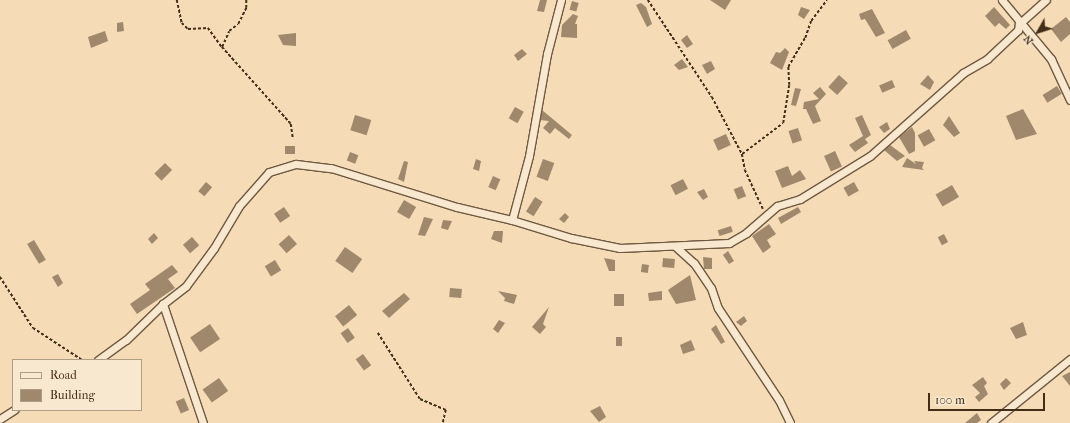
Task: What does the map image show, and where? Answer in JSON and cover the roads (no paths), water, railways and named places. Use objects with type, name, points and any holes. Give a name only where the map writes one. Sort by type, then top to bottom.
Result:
[{"type":"street","points":[[512,220],[529,156],[547,54],[561,0]]},
{"type":"street","points":[[1002,0],[1019,24],[1051,59],[1070,100]]},
{"type":"street","points":[[99,359],[126,340],[163,304],[186,286],[214,248],[238,206],[269,172],[296,164],[330,168],[457,207],[512,220],[572,238],[620,248],[676,247],[729,243],[746,233],[777,206],[800,199],[870,156],[963,73],[987,60],[1018,30],[1019,24],[1046,0]]},
{"type":"street","points":[[676,247],[694,263],[711,288],[718,308],[779,400],[790,423]]},
{"type":"street","points":[[163,304],[203,423]]},
{"type":"street","points":[[991,423],[1070,359]]},
{"type":"street","points":[[0,419],[12,411]]}]
